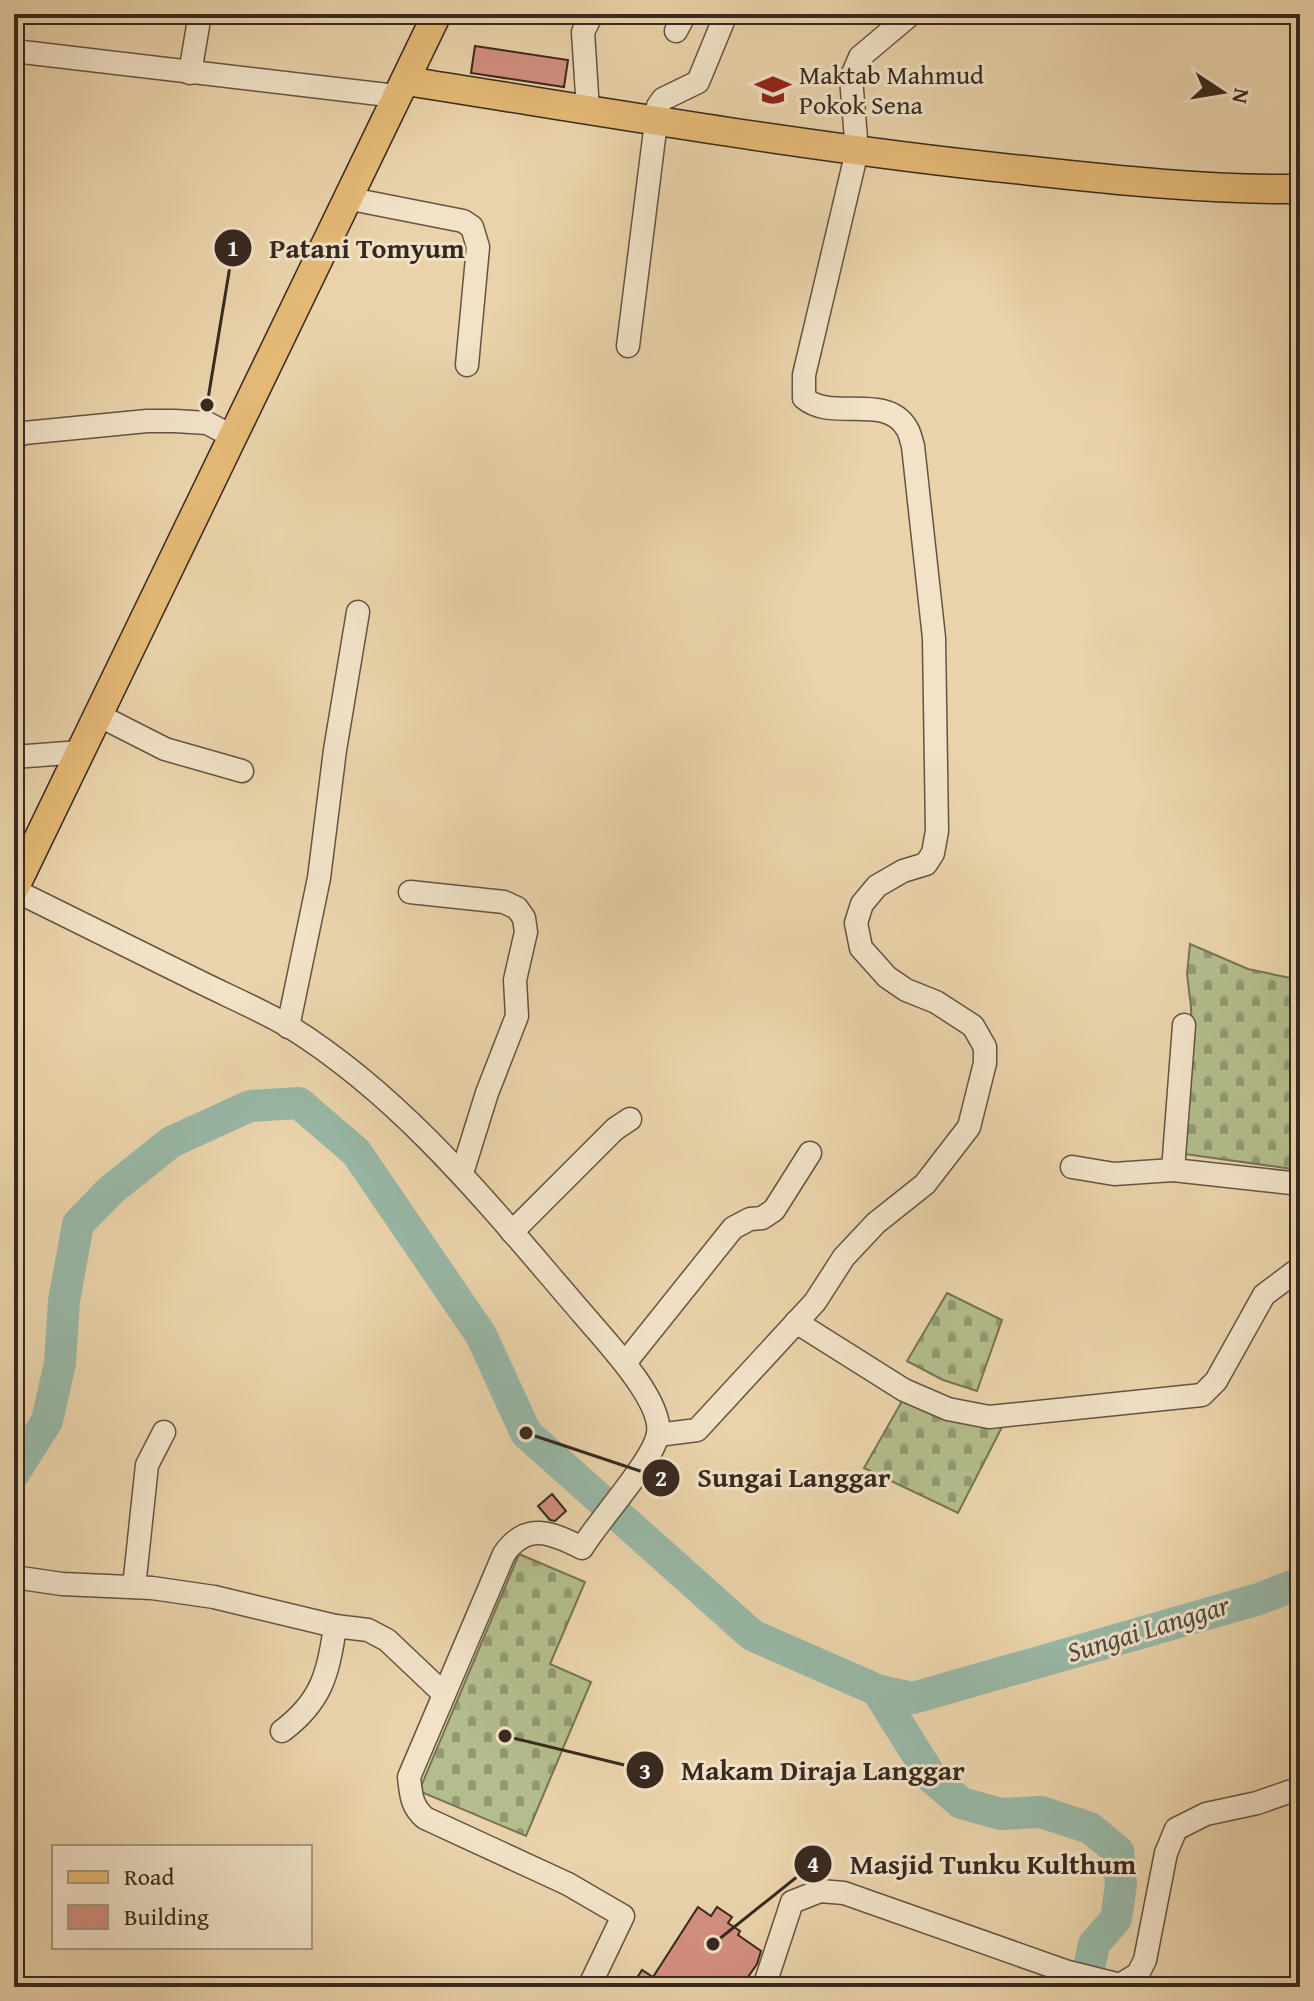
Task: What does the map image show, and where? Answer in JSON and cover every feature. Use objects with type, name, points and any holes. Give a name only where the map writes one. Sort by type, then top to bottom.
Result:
[{"type":"main road","points":[[14,889],[437,14]]},
{"type":"main road","points":[[401,89],[588,110],[857,151],[1117,180],[1300,189]]},
{"type":"street","points":[[190,73],[200,14]]},
{"type":"street","points":[[588,110],[583,32],[592,14]]},
{"type":"street","points":[[628,346],[656,120],[663,99],[698,82],[726,14]]},
{"type":"street","points":[[658,1435],[697,1430],[815,1302],[844,1257],[876,1223],[925,1184],[969,1127],[985,1063],[985,1047],[973,1026],[936,1002],[906,990],[887,977],[861,948],[856,923],[862,904],[877,886],[903,871],[926,864],[933,853],[937,831],[934,638],[913,446],[906,426],[894,416],[879,410],[822,409],[804,398],[804,375],[857,151],[851,78],[860,57],[911,14]]},
{"type":"street","points":[[14,51],[190,73],[401,89]]},
{"type":"street","points":[[346,198],[463,221],[472,227],[478,247],[467,365]]},
{"type":"street","points":[[14,438],[24,433],[147,421],[207,423],[232,436]]},
{"type":"street","points":[[288,1027],[319,878],[335,750],[358,612]]},
{"type":"street","points":[[98,715],[165,749],[242,771]]},
{"type":"street","points":[[14,757],[80,752]]},
{"type":"street","points":[[14,889],[288,1027],[348,1068],[416,1127],[462,1173],[625,1363],[651,1402],[658,1417],[658,1435],[647,1459],[582,1548],[540,1533],[528,1532],[514,1540],[504,1554],[409,1777],[411,1800],[425,1818],[568,1884],[623,1916],[589,1987]]},
{"type":"street","points":[[410,892],[504,902],[517,908],[524,918],[526,932],[515,980],[517,1016],[487,1093],[462,1173]]},
{"type":"street","points":[[1173,1170],[1184,1025]]},
{"type":"street","points":[[512,1232],[615,1129],[630,1119]]},
{"type":"street","points":[[625,1363],[733,1228],[750,1219],[762,1218],[774,1210],[810,1153]]},
{"type":"street","points":[[1072,1167],[1114,1174],[1173,1170],[1300,1184]]},
{"type":"street","points":[[796,1322],[904,1390],[948,1409],[989,1417],[1037,1414],[1202,1395],[1216,1381],[1264,1295],[1300,1268]]},
{"type":"street","points":[[134,1587],[147,1465],[164,1432]]},
{"type":"street","points":[[14,1577],[214,1597],[335,1626],[368,1630],[387,1640],[444,1694]]},
{"type":"street","points":[[282,1731],[301,1717],[315,1696],[330,1664],[335,1626]]},
{"type":"street","points":[[764,1987],[792,1902],[820,1891],[844,1893],[1068,1972],[1120,1985],[1138,1974],[1145,1960],[1166,1853],[1176,1829],[1206,1814],[1257,1803],[1300,1788]]},
{"type":"green space","points":[[1190,944],[1248,969],[1300,980],[1300,1170],[1177,1153],[1192,1040],[1187,974]]},
{"type":"green space","points":[[947,1293],[1002,1320],[977,1391],[943,1380],[907,1361]]},
{"type":"green space","points":[[909,1389],[1005,1421],[958,1513],[864,1468]]},
{"type":"green space","points":[[519,1554],[585,1582],[550,1664],[591,1682],[526,1836],[419,1791]]},
{"type":"building","points":[[475,46],[568,60],[564,87],[471,73]]},
{"type":"building","points":[[552,1494],[566,1511],[555,1521],[550,1520],[538,1506]]},
{"type":"building","points":[[698,1907],[711,1916],[717,1907],[732,1917],[728,1923],[740,1931],[738,1935],[761,1951],[757,1964],[741,1987],[631,1987],[642,1970],[653,1977]]},
{"type":"waterway","name":"Sungai Langgar","points":[[14,1473],[47,1421],[60,1363],[64,1301],[78,1224],[111,1190],[171,1142],[250,1106],[299,1103],[356,1152],[481,1335],[526,1433],[752,1635],[877,1690],[913,1698],[1259,1599],[1300,1583]]},
{"type":"waterway","points":[[877,1690],[932,1778],[961,1803],[1001,1814],[1041,1812],[1090,1828],[1118,1851],[1121,1885],[1116,1919],[1094,1944],[1085,1987]]},
{"type":"place","name":"Maktab Mahmud Pokok Sena","points":[[773,90]]},
{"type":"place","name":"Patani Tomyum","points":[[207,405]]},
{"type":"place","name":"Sungai Langgar","points":[[526,1433]]},
{"type":"place","name":"Makam Diraja Langgar","points":[[505,1736]]},
{"type":"place","name":"Masjid Tunku Kulthum","points":[[713,1944]]}]
